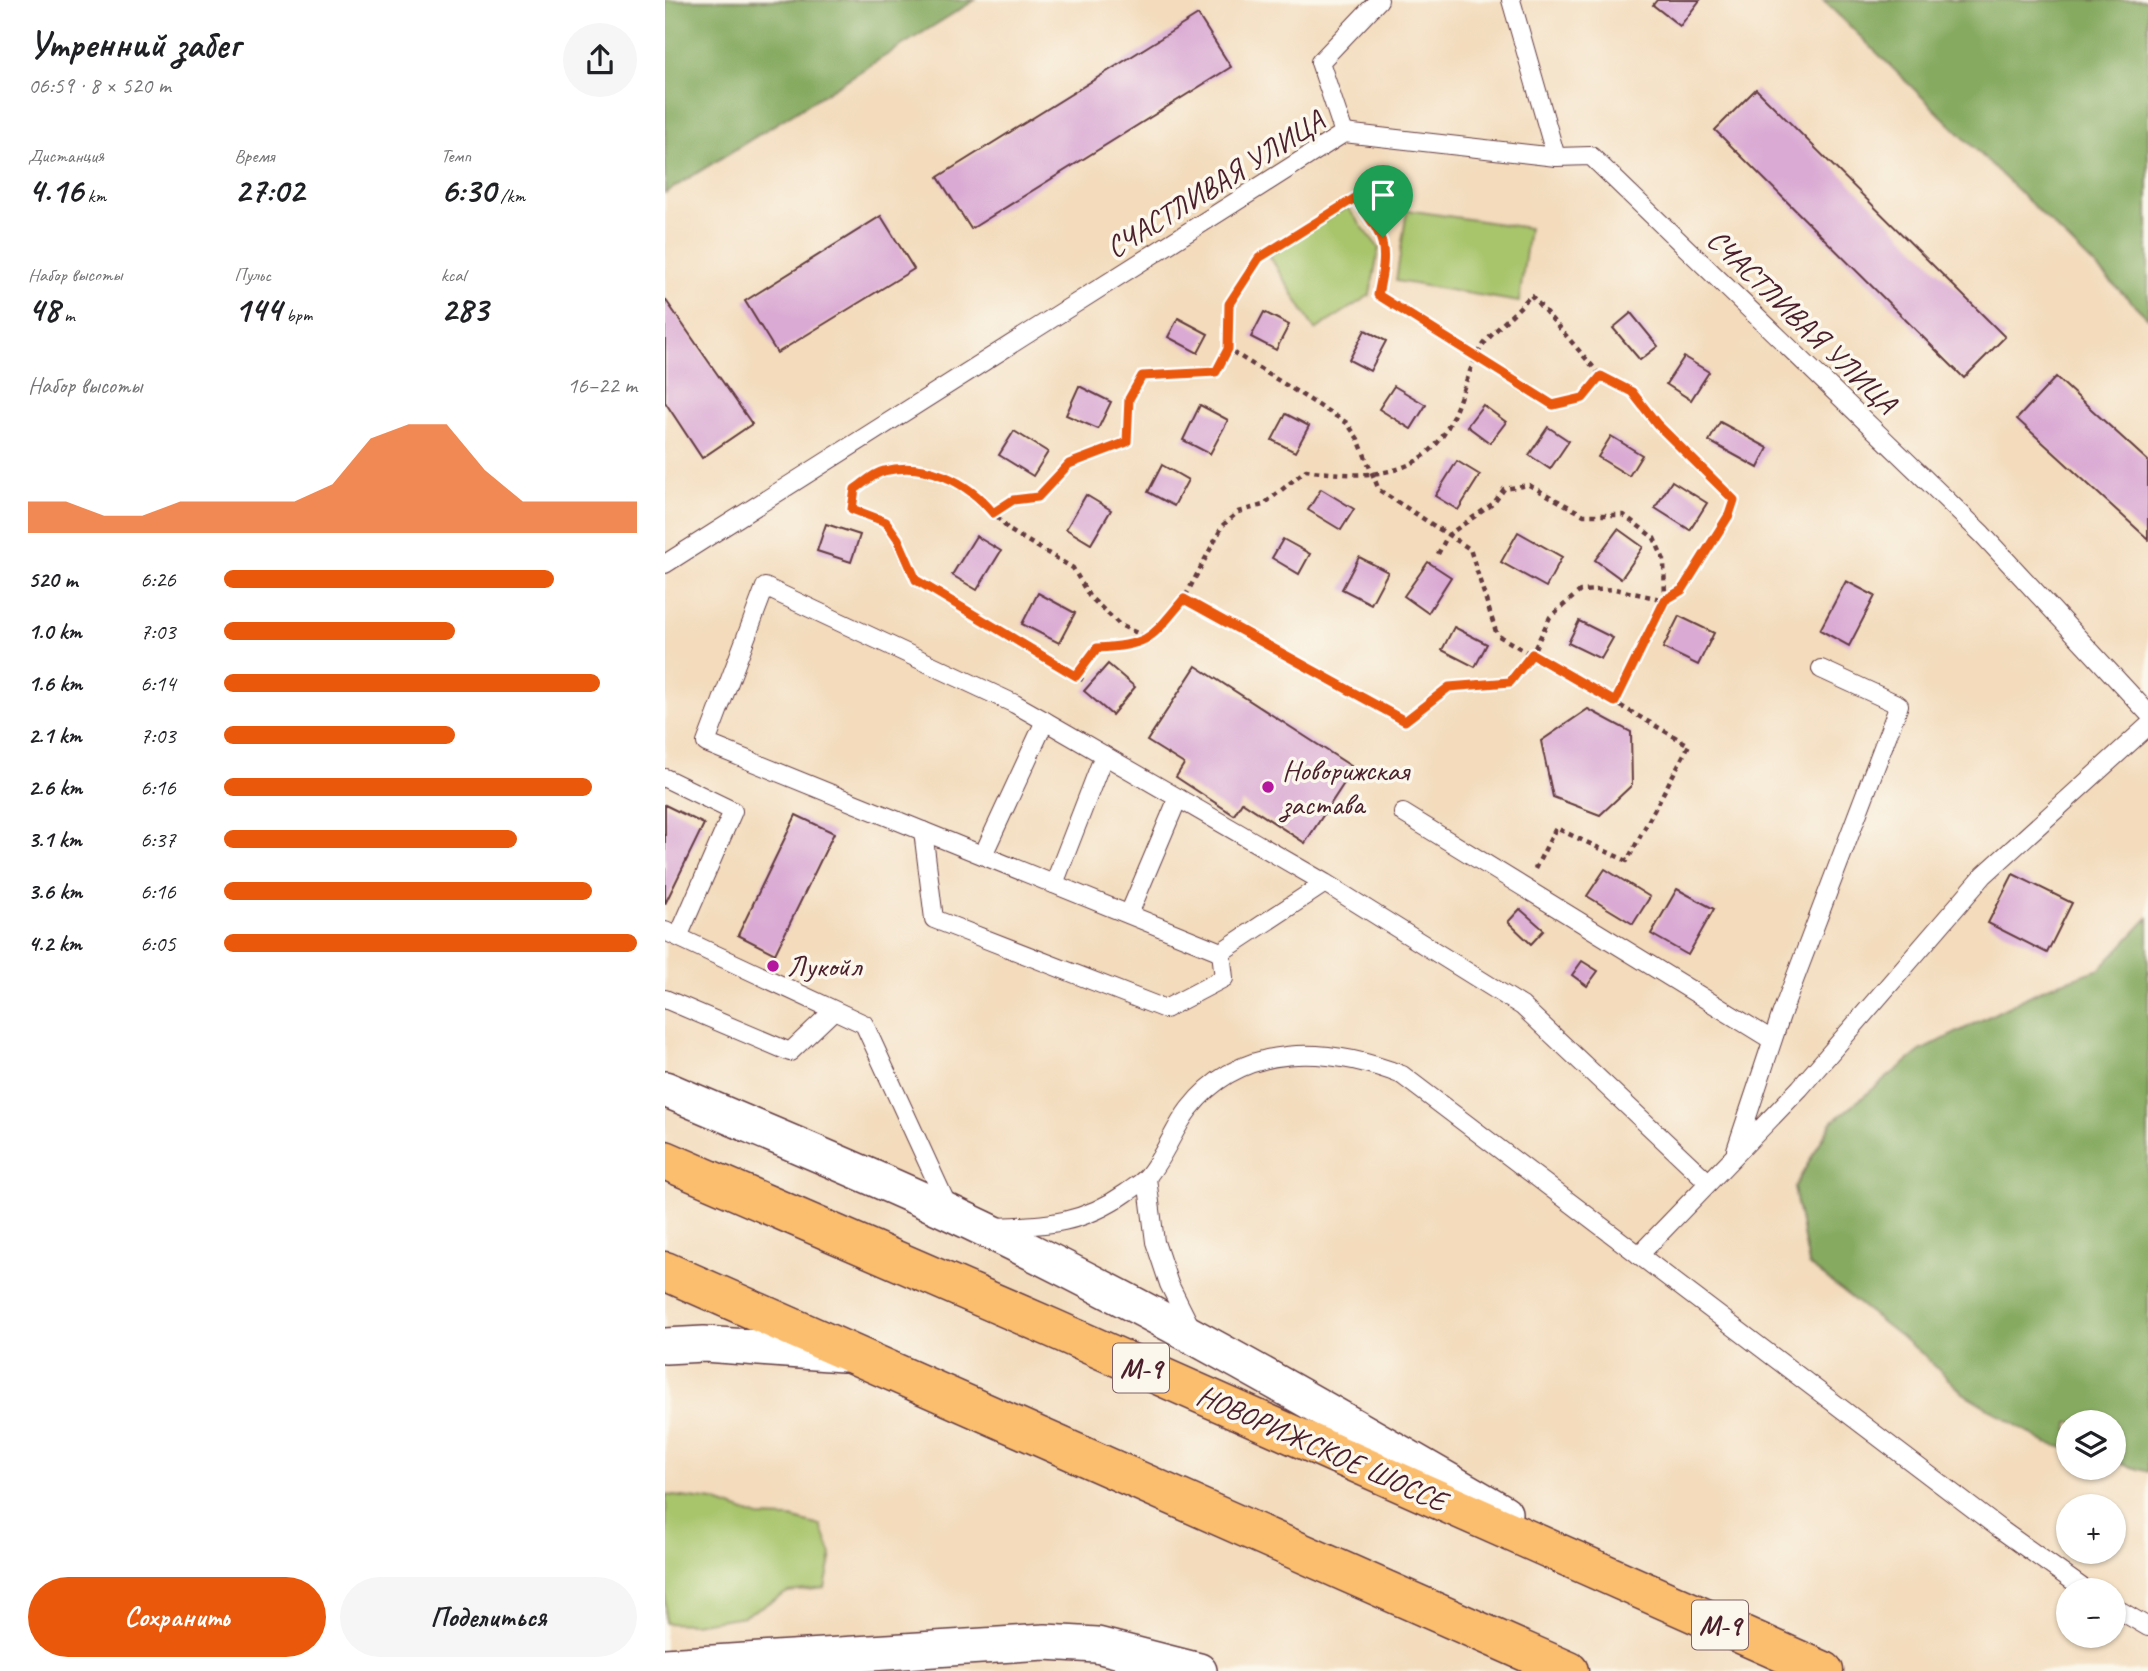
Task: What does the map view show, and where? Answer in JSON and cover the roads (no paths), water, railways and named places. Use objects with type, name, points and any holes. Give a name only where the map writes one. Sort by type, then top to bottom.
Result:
[{"type":"highway","name":"НОВОРИЖСКОЕ ШОССЕ","points":[[665,1160],[1028,1317],[1824,1671]]},
{"type":"highway","points":[[665,1271],[1569,1671]]},
{"type":"street","points":[[665,1089],[950,1212],[1196,1337],[1616,1578]]},
{"type":"street","points":[[665,1346],[704,1344],[850,1354]]},
{"type":"street","points":[[686,1667],[1045,1642],[1097,1646],[1199,1671]]},
{"type":"lane","points":[[1344,133],[1320,62],[1379,0]]},
{"type":"lane","points":[[1511,0],[1556,157]]},
{"type":"lane","name":"СЧАСТЛИВАЯ УЛИЦА","points":[[665,564],[1344,133],[1556,157],[1591,156],[1982,534],[2148,713]]},
{"type":"lane","points":[[1221,952],[706,743],[765,587],[1045,721],[1325,883],[1522,1006],[1708,1182]]},
{"type":"lane","points":[[1733,1156],[1772,1040],[1899,705],[1821,668]]},
{"type":"lane","points":[[983,855],[1045,721]]},
{"type":"lane","points":[[1639,1255],[1800,1088],[1984,875],[2148,726]]},
{"type":"lane","points":[[1054,884],[1104,755]]},
{"type":"lane","points":[[665,778],[733,811],[672,933],[832,1012],[864,1024],[950,1212]]},
{"type":"lane","points":[[1129,914],[1178,798]]},
{"type":"lane","points":[[1403,813],[1772,1040]]},
{"type":"lane","points":[[923,831],[934,919],[1165,1009],[1224,978],[1221,952]]},
{"type":"lane","points":[[1221,952],[1325,883]]},
{"type":"lane","points":[[665,999],[790,1052],[832,1012]]},
{"type":"lane","points":[[982,1228],[1058,1225],[1101,1211],[1147,1178],[1190,1108],[1220,1079],[1252,1063],[1293,1053],[1328,1054],[1364,1060],[1402,1074],[2000,1529],[2069,1578]]},
{"type":"lane","points":[[1147,1178],[1155,1241],[1169,1284],[1196,1337]]},
{"type":"lane","points":[[2126,1614],[2148,1627]]},
{"type":"place","name":"Новорижская застава","points":[[1268,787]]},
{"type":"place","name":"Лукойл","points":[[773,966]]}]
